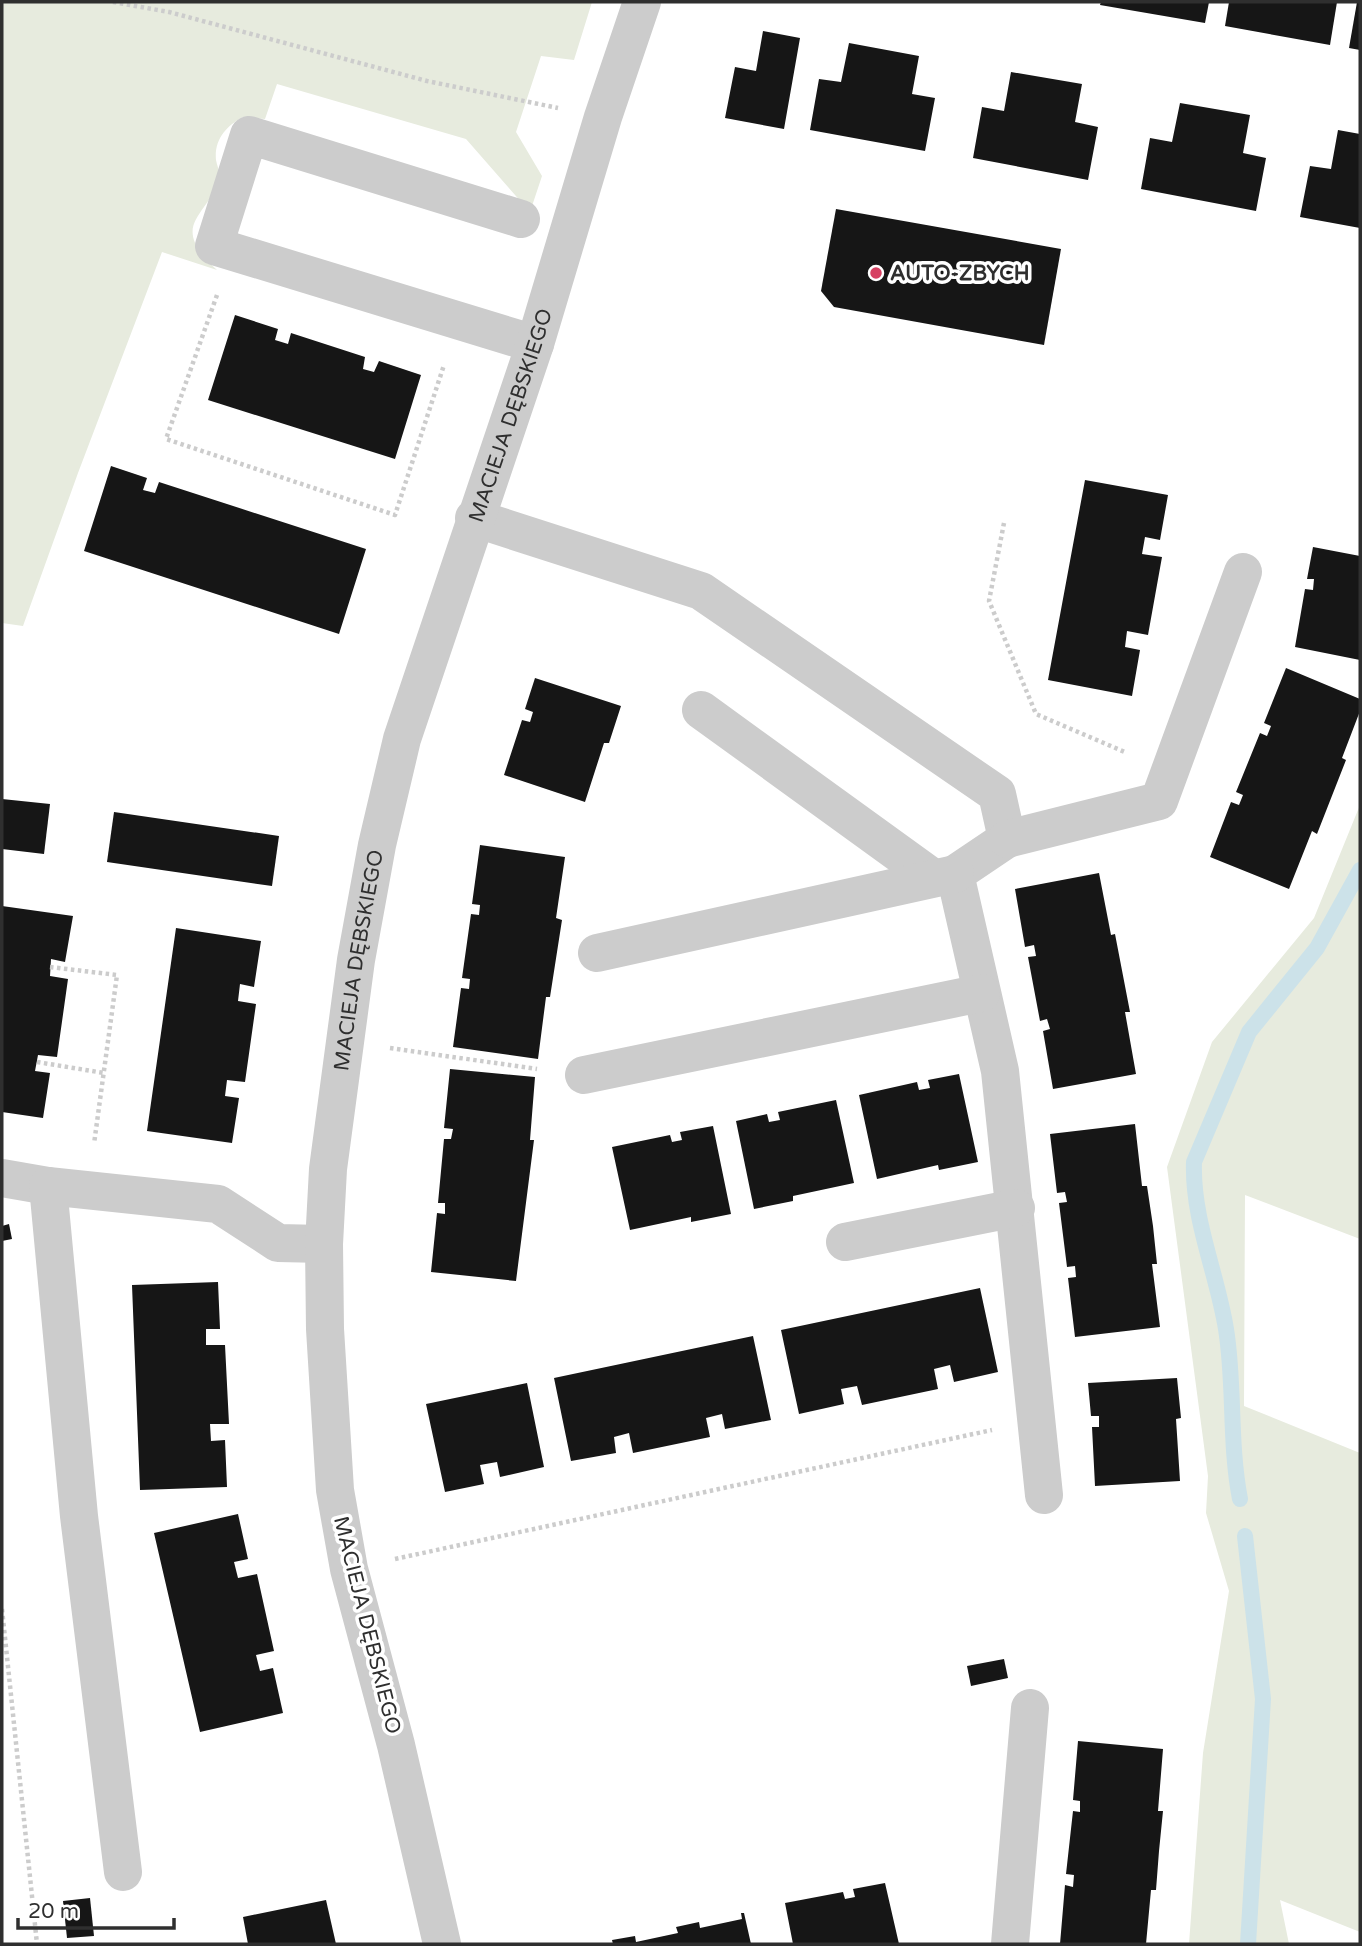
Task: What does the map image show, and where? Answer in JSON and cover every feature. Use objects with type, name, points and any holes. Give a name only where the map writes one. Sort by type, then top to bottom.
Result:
[{"type":"street","name":"MACIEJA DĘBSKIEGO","points":[[442,1944],[408,1794],[349,1569],[335,1490],[324,1244],[328,1169],[344,1042],[377,845],[402,740],[534,344],[603,117],[642,2]]},
{"type":"street","points":[[521,219],[249,135],[214,246],[534,344]]},
{"type":"street","points":[[474,518],[701,591],[997,794],[1007,839]]},
{"type":"street","points":[[597,953],[944,876],[1007,839],[1158,801],[1243,572]]},
{"type":"street","points":[[701,710],[944,876],[981,993],[1000,1071],[1044,1495]]},
{"type":"street","points":[[584,1075],[981,993]]},
{"type":"street","points":[[2,1178],[88,1192],[218,1204],[278,1243],[324,1244]]},
{"type":"street","points":[[48,1186],[79,1516],[123,1872]]},
{"type":"street","points":[[845,1242],[1016,1208]]},
{"type":"street","points":[[1010,1944],[1031,1708]]},
{"type":"path","points":[[113,2],[169,12],[426,81],[603,117]]},
{"type":"path","points":[[233,252],[166,439],[395,514],[459,321]]},
{"type":"path","points":[[1004,523],[989,601],[1036,715],[1169,771]]},
{"type":"path","points":[[50,967],[117,975],[88,1192]]},
{"type":"path","points":[[344,1042],[545,1070]]},
{"type":"path","points":[[37,1062],[104,1073]]},
{"type":"path","points":[[349,1569],[1037,1420]]},
{"type":"path","points":[[2,1609],[37,1944]]},
{"type":"shaded area","points":[[2,2],[592,2],[574,60],[541,56],[516,132],[542,176],[530,212],[466,139],[277,84],[265,119],[243,117],[226,129],[217,146],[219,174],[214,190],[193,230],[194,241],[217,270],[162,252],[23,626],[2,623]]},
{"type":"shaded area","points":[[1360,805],[1360,1239],[1245,1195],[1244,1406],[1360,1453],[1360,1932],[1280,1900],[1289,1944],[1189,1944],[1203,1753],[1229,1591],[1206,1513],[1208,1476],[1167,1167],[1212,1042],[1314,918]]},
{"type":"building","points":[[1101,2],[1209,2],[1205,23],[1100,5]]},
{"type":"building","points":[[1229,2],[1337,2],[1330,45],[1225,26]]},
{"type":"building","points":[[1357,2],[1360,2],[1360,50],[1349,48]]},
{"type":"building","points":[[763,31],[800,38],[784,129],[725,118],[735,67],[756,71]]},
{"type":"building","points":[[849,43],[919,56],[912,94],[935,98],[925,151],[810,130],[819,79],[841,82]]},
{"type":"building","points":[[1011,72],[1082,84],[1075,122],[1098,127],[1088,180],[973,158],[982,107],[1004,111]]},
{"type":"building","points":[[1180,103],[1250,115],[1243,153],[1266,158],[1256,211],[1141,189],[1150,138],[1172,142]]},
{"type":"building","points":[[1338,130],[1360,134],[1360,228],[1300,217],[1310,166],[1331,169]]},
{"type":"building","points":[[836,209],[1061,249],[1044,345],[834,307],[821,291]]},
{"type":"building","points":[[235,315],[278,329],[275,340],[288,344],[291,333],[365,357],[363,369],[374,372],[379,361],[421,375],[395,459],[208,400]]},
{"type":"building","points":[[111,466],[147,478],[143,490],[155,493],[159,482],[366,549],[339,634],[84,551]]},
{"type":"building","points":[[1085,480],[1168,495],[1160,540],[1145,537],[1142,554],[1162,557],[1148,635],[1127,631],[1125,647],[1140,650],[1132,696],[1048,680]]},
{"type":"building","points":[[1313,547],[1360,556],[1360,660],[1295,647],[1305,589],[1313,590],[1314,579],[1307,579]]},
{"type":"building","points":[[1286,668],[1360,699],[1360,711],[1342,758],[1346,760],[1317,834],[1312,831],[1289,889],[1210,857],[1231,802],[1239,805],[1243,795],[1236,792],[1260,733],[1267,736],[1271,726],[1264,723]]},
{"type":"building","points":[[535,678],[621,706],[609,743],[604,743],[585,802],[504,775],[522,720],[530,722],[533,712],[525,709]]},
{"type":"building","points":[[2,799],[50,804],[44,854],[2,849]]},
{"type":"building","points":[[114,812],[279,836],[272,886],[107,862]]},
{"type":"building","points":[[480,845],[565,857],[556,918],[562,920],[550,997],[546,997],[538,1059],[453,1047],[461,988],[469,989],[470,979],[462,978],[471,914],[479,915],[480,905],[472,904]]},
{"type":"building","points":[[1099,873],[1111,935],[1115,934],[1130,1012],[1125,1012],[1136,1074],[1053,1089],[1043,1031],[1050,1029],[1047,1019],[1040,1021],[1028,957],[1036,956],[1034,945],[1025,947],[1015,889]]},
{"type":"building","points":[[2,906],[73,916],[65,962],[51,959],[50,976],[68,979],[57,1057],[38,1055],[35,1071],[50,1073],[43,1118],[2,1112]]},
{"type":"building","points":[[176,928],[261,941],[254,987],[240,984],[238,1001],[256,1004],[245,1082],[227,1080],[225,1096],[239,1098],[232,1143],[147,1131]]},
{"type":"building","points":[[450,1069],[535,1077],[530,1140],[534,1140],[516,1281],[431,1272],[437,1213],[445,1214],[445,1203],[438,1203],[444,1139],[451,1139],[453,1129],[444,1128]]},
{"type":"building","points":[[959,1074],[978,1162],[939,1170],[938,1165],[877,1179],[859,1095],[917,1082],[919,1090],[930,1088],[928,1080]]},
{"type":"building","points":[[836,1100],[854,1183],[793,1196],[793,1201],[754,1209],[736,1121],[767,1114],[769,1122],[780,1120],[778,1112]]},
{"type":"building","points":[[1135,1124],[1142,1186],[1147,1186],[1153,1226],[1157,1264],[1152,1264],[1160,1327],[1075,1337],[1068,1278],[1076,1277],[1075,1266],[1067,1267],[1059,1203],[1067,1202],[1065,1192],[1057,1193],[1050,1134]]},
{"type":"building","points":[[713,1126],[731,1214],[691,1222],[691,1217],[630,1230],[612,1147],[670,1135],[672,1142],[682,1140],[680,1132]]},
{"type":"building","points":[[9,1224],[12,1239],[2,1241],[2,1226]]},
{"type":"building","points":[[218,1282],[220,1329],[206,1329],[206,1345],[225,1345],[229,1424],[210,1424],[211,1441],[225,1440],[227,1487],[140,1490],[132,1285]]},
{"type":"building","points":[[980,1288],[998,1372],[954,1382],[950,1365],[934,1369],[938,1389],[862,1405],[857,1386],[841,1389],[844,1404],[799,1414],[781,1330]]},
{"type":"building","points":[[753,1336],[771,1420],[725,1429],[722,1414],[706,1418],[710,1437],[633,1453],[629,1433],[614,1437],[616,1453],[571,1461],[554,1378]]},
{"type":"building","points":[[1177,1378],[1181,1418],[1176,1419],[1180,1481],[1095,1486],[1092,1427],[1099,1427],[1099,1416],[1091,1416],[1088,1383]]},
{"type":"building","points":[[527,1383],[544,1467],[500,1477],[497,1462],[480,1465],[484,1484],[445,1492],[426,1404]]},
{"type":"building","points":[[238,1514],[248,1559],[234,1562],[238,1578],[257,1574],[274,1651],[256,1655],[260,1671],[273,1668],[283,1713],[200,1732],[154,1533]]},
{"type":"building","points":[[1004,1659],[1008,1678],[971,1686],[967,1666]]},
{"type":"building","points":[[1078,1741],[1163,1749],[1158,1811],[1163,1811],[1156,1890],[1151,1890],[1146,1944],[1060,1944],[1065,1885],[1073,1887],[1074,1875],[1066,1874],[1073,1811],[1080,1812],[1080,1801],[1073,1800]]},
{"type":"building","points":[[885,1883],[899,1944],[793,1944],[785,1903],[843,1892],[845,1899],[855,1897],[853,1889]]},
{"type":"building","points":[[90,1898],[94,1936],[67,1938],[63,1901]]},
{"type":"building","points":[[326,1900],[336,1944],[248,1944],[243,1917]]},
{"type":"building","points":[[741,1913],[744,1913],[751,1944],[613,1944],[612,1940],[635,1936],[636,1942],[678,1933],[676,1927],[699,1922],[700,1928],[742,1919]]},
{"type":"waterway","points":[[1240,1499],[1234,1456],[1226,1329],[1201,1225],[1194,1183],[1194,1162],[1249,1032],[1317,948],[1360,870]]},
{"type":"waterway","points":[[1245,1536],[1263,1699],[1248,1944]]},
{"type":"place","name":"AUTO-ZBYCH","points":[[876,273]]}]
